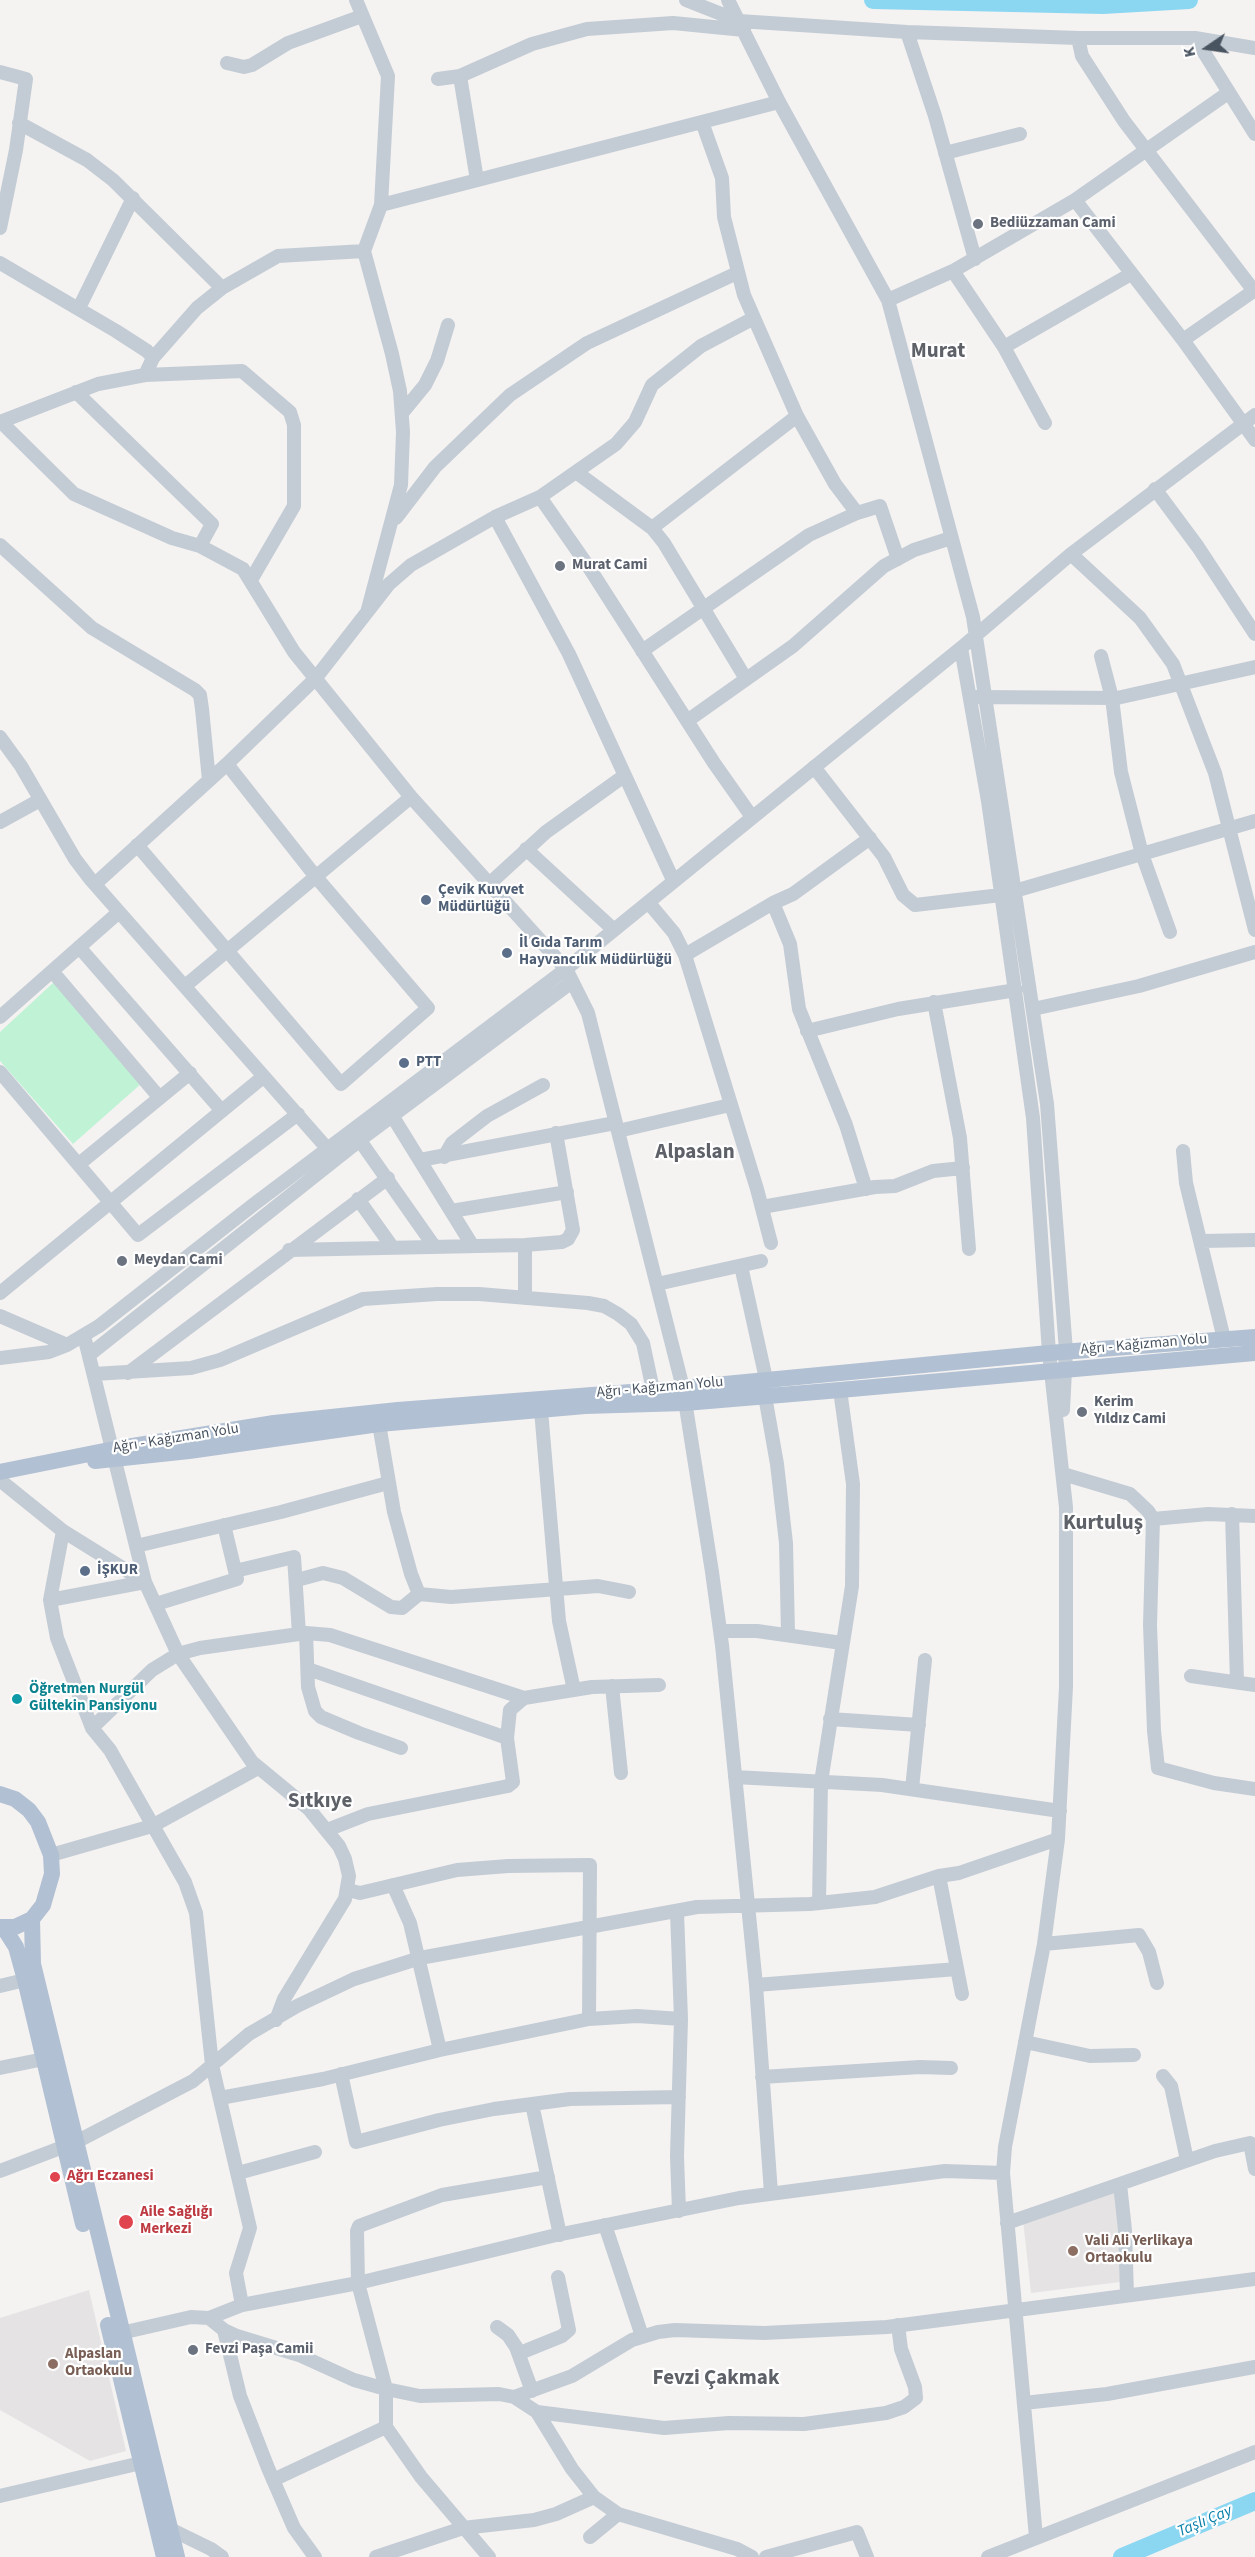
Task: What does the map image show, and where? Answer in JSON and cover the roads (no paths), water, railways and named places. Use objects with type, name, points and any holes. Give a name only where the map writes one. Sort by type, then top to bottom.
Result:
[{"type":"main road","name":"Ağrı - Kağızman Yolu","points":[[115,1455],[274,1423],[398,1410],[653,1390],[684,1396],[766,1379],[1066,1351],[1255,1337]]},
{"type":"main road","name":"Ağrı - Kağızman Yolu","points":[[0,1478],[67,1461],[379,1424],[684,1396],[765,1396],[840,1390],[1255,1353]]},
{"type":"main road","points":[[0,1463],[63,1451],[115,1455]]},
{"type":"main road","points":[[0,1478],[115,1455]]},
{"type":"main road","points":[[0,1794],[15,1799],[29,1810],[46,1839],[51,1855],[49,1889],[43,1905],[32,1919],[15,1927],[2,1927]]},
{"type":"main road","points":[[32,1919],[33,1964],[70,2144],[141,2463],[164,2530],[177,2557]]},
{"type":"main road","points":[[2,1927],[16,1947],[44,2059],[70,2144],[121,2333],[164,2530],[164,2557]]},
{"type":"street","points":[[686,0],[742,25]]},
{"type":"street","points":[[728,1],[779,102],[888,300],[968,597],[975,637],[976,697],[1007,893],[1033,1009],[1047,1104],[1066,1351],[1059,1372],[1066,1675],[1058,1839],[1044,1944],[1005,2147],[1003,2173],[1036,2538]]},
{"type":"street","points":[[227,63],[244,67],[252,65],[288,43],[361,5],[388,76],[381,205],[364,251],[392,354],[402,413],[401,485],[393,524],[367,613]]},
{"type":"street","points":[[438,79],[460,76],[532,44],[587,29],[673,23],[1078,38],[1195,38],[1255,48]]},
{"type":"street","points":[[907,32],[975,259]]},
{"type":"street","points":[[1078,38],[1082,56],[1145,149],[1254,291],[1184,340]]},
{"type":"street","points":[[1195,38],[1255,134]]},
{"type":"street","points":[[0,72],[26,79],[0,228]]},
{"type":"street","points":[[460,76],[477,180]]},
{"type":"street","points":[[888,300],[953,272],[1075,200],[1228,93]]},
{"type":"street","points":[[381,205],[779,102]]},
{"type":"street","points":[[702,122],[722,177],[724,217],[737,273],[754,318],[797,416],[835,484],[856,513]]},
{"type":"street","points":[[20,123],[87,160],[133,198],[222,288]]},
{"type":"street","points":[[945,153],[1020,134]]},
{"type":"street","points":[[79,308],[133,198]]},
{"type":"street","points":[[1075,200],[1131,274],[1249,419],[1255,440]]},
{"type":"street","points":[[145,375],[153,358],[197,308],[222,288],[278,256],[364,251]]},
{"type":"street","points":[[0,263],[79,308],[147,351],[153,358]]},
{"type":"street","points":[[953,272],[1004,347],[1045,423]]},
{"type":"street","points":[[393,524],[435,467],[510,395],[588,343],[737,273]]},
{"type":"street","points":[[1004,347],[1131,274]]},
{"type":"street","points":[[95,884],[315,679],[389,584],[411,565],[495,518],[540,497],[616,444],[635,422],[652,385],[701,346],[754,318]]},
{"type":"street","points":[[402,413],[425,385],[437,361],[448,325]]},
{"type":"street","points":[[251,580],[294,506],[294,425],[290,412],[242,371],[145,375],[98,384],[0,422],[74,494],[172,538],[200,546],[236,564],[251,580],[294,652],[411,797],[566,969],[588,1013],[684,1396],[720,1631],[756,1985],[771,2193]]},
{"type":"street","points":[[76,392],[212,524],[200,546]]},
{"type":"street","points":[[652,528],[797,416]]},
{"type":"street","points":[[389,1111],[975,637],[1071,554],[1249,419]]},
{"type":"street","points":[[576,472],[652,528],[664,543],[746,679]]},
{"type":"street","points":[[1155,489],[1198,547],[1255,634]]},
{"type":"street","points":[[540,497],[752,817]]},
{"type":"street","points":[[642,651],[809,535],[856,513],[880,506],[898,559]]},
{"type":"street","points":[[495,518],[569,654],[673,880]]},
{"type":"street","points":[[687,721],[793,646],[884,566],[914,550],[951,538]]},
{"type":"street","points":[[0,545],[92,628],[200,695],[209,780]]},
{"type":"street","points":[[1071,554],[1140,618],[1173,664],[1215,774],[1255,930]]},
{"type":"street","points":[[961,648],[976,697]]},
{"type":"street","points":[[1101,656],[1112,698],[1118,758],[1142,854],[1170,932]]},
{"type":"street","points":[[976,697],[1112,698],[1181,685],[1255,667]]},
{"type":"street","points":[[0,737],[21,766],[75,859],[263,1077],[333,1154]]},
{"type":"street","points":[[138,845],[341,1084],[428,1008],[316,877],[226,764]]},
{"type":"street","points":[[814,767],[870,838],[910,903],[928,904],[1007,893],[1255,821]]},
{"type":"street","points":[[488,885],[526,849],[624,776]]},
{"type":"street","points":[[185,986],[411,797]]},
{"type":"street","points":[[0,822],[40,800]]},
{"type":"street","points":[[685,955],[773,903],[793,894],[870,838]]},
{"type":"street","points":[[526,849],[614,930]]},
{"type":"street","points":[[1007,893],[1016,990],[1033,1118],[1049,1353],[1059,1372]]},
{"type":"street","points":[[648,902],[674,933],[685,955],[762,1207],[771,1244]]},
{"type":"street","points":[[773,903],[790,944],[799,1009],[846,1125],[866,1189]]},
{"type":"street","points":[[0,1017],[119,912]]},
{"type":"street","points":[[80,946],[222,1111]]},
{"type":"street","points":[[1033,1009],[1139,986],[1255,952]]},
{"type":"street","points":[[52,971],[159,1097]]},
{"type":"street","points":[[89,1355],[357,1135],[572,982]]},
{"type":"street","points":[[807,1031],[934,1002],[1016,990]]},
{"type":"street","points":[[934,1002],[963,1168],[969,1249]]},
{"type":"street","points":[[0,1072],[138,1235],[298,1114]]},
{"type":"street","points":[[79,1164],[189,1073]]},
{"type":"street","points":[[0,1293],[263,1077]]},
{"type":"street","points":[[444,1157],[452,1143],[487,1116],[543,1085]]},
{"type":"street","points":[[420,1160],[556,1133],[616,1127],[730,1105]]},
{"type":"street","points":[[389,1111],[472,1245]]},
{"type":"street","points":[[290,1250],[525,1245],[562,1242],[571,1235],[572,1225],[556,1133]]},
{"type":"street","points":[[357,1135],[434,1246]]},
{"type":"street","points":[[1183,1151],[1186,1183],[1202,1241],[1224,1339]]},
{"type":"street","points":[[0,1358],[49,1352],[84,1336],[333,1154]]},
{"type":"street","points":[[762,1207],[895,1186],[933,1171],[963,1168]]},
{"type":"street","points":[[128,1373],[388,1178]]},
{"type":"street","points":[[451,1211],[567,1192]]},
{"type":"street","points":[[358,1200],[393,1248]]},
{"type":"street","points":[[1202,1241],[1255,1240]]},
{"type":"street","points":[[525,1245],[525,1298]]},
{"type":"street","points":[[657,1284],[761,1261]]},
{"type":"street","points":[[741,1266],[766,1379]]},
{"type":"street","points":[[94,1374],[191,1368],[220,1360],[363,1299],[437,1294],[525,1298],[604,1306],[631,1324],[643,1343],[653,1390]]},
{"type":"street","points":[[0,1316],[67,1345]]},
{"type":"street","points":[[84,1336],[145,1582],[178,1654],[216,1713],[258,1768],[309,1809],[327,1830],[345,1859],[348,1890],[333,1920],[284,1998],[276,2020]]},
{"type":"street","points":[[819,1903],[821,1782],[852,1586],[853,1484],[840,1390]]},
{"type":"street","points":[[765,1396],[777,1464],[786,1543],[788,1634]]},
{"type":"street","points":[[541,1410],[559,1621],[573,1690]]},
{"type":"street","points":[[379,1424],[388,1483],[411,1574],[419,1594]]},
{"type":"street","points":[[1063,1474],[1130,1494],[1153,1519],[1150,1625],[1154,1731],[1158,1768],[1214,1783],[1255,1789]]},
{"type":"street","points":[[0,1478],[63,1531],[145,1582]]},
{"type":"street","points":[[136,1546],[388,1483]]},
{"type":"street","points":[[1153,1519],[1232,1514],[1255,1516]]},
{"type":"street","points":[[1232,1514],[1237,1682]]},
{"type":"street","points":[[156,1604],[237,1579],[224,1525]]},
{"type":"street","points":[[63,1531],[50,1600],[57,1638],[92,1728],[110,1750],[185,1882],[196,1913],[212,2065],[250,2228],[236,2273],[242,2306]]},
{"type":"street","points":[[235,1570],[294,1557],[311,1701],[315,1711],[321,1717],[401,1748]]},
{"type":"street","points":[[297,1580],[322,1573],[343,1578],[391,1606],[402,1608],[419,1594],[451,1597],[557,1591],[598,1586],[629,1592]]},
{"type":"street","points":[[50,1600],[145,1582]]},
{"type":"street","points":[[720,1631],[788,1634],[842,1643]]},
{"type":"street","points":[[92,1728],[152,1670],[178,1654],[200,1648],[302,1634],[330,1635],[524,1698],[612,1686],[659,1685]]},
{"type":"street","points":[[912,1789],[925,1660]]},
{"type":"street","points":[[308,1669],[507,1738]]},
{"type":"street","points":[[1191,1676],[1255,1685]]},
{"type":"street","points":[[612,1686],[621,1773]]},
{"type":"street","points":[[327,1830],[368,1814],[508,1786],[513,1782],[507,1738],[510,1710],[524,1698]]},
{"type":"street","points":[[830,1719],[919,1725]]},
{"type":"street","points":[[51,1855],[152,1826],[258,1768]]},
{"type":"street","points":[[735,1777],[912,1789],[1060,1811]]},
{"type":"street","points":[[0,2171],[70,2144],[193,2081],[249,2034],[297,2006],[354,1979],[420,1958],[708,1905],[819,1903],[875,1897],[939,1876],[959,1873],[1058,1839]]},
{"type":"street","points":[[348,1890],[360,1893],[457,1870],[508,1866],[590,1865],[589,2019]]},
{"type":"street","points":[[939,1876],[962,1994]]},
{"type":"street","points":[[393,1886],[403,1904],[420,1958],[440,2050]]},
{"type":"street","points":[[677,1912],[681,2019],[679,2211]]},
{"type":"street","points":[[1044,1944],[1139,1935],[1149,1952],[1156,1983]]},
{"type":"street","points":[[756,1985],[957,1969]]},
{"type":"street","points":[[0,1986],[25,1980]]},
{"type":"street","points":[[220,2098],[341,2074],[440,2050],[589,2019],[637,2016],[681,2019]]},
{"type":"street","points":[[1025,2042],[1090,2056],[1134,2055]]},
{"type":"street","points":[[0,2068],[44,2059]]},
{"type":"street","points":[[762,2077],[920,2067],[951,2068]]},
{"type":"street","points":[[341,2074],[356,2142],[439,2120],[532,2104],[591,2098],[679,2097]]},
{"type":"street","points":[[1163,2076],[1171,2086],[1187,2160]]},
{"type":"street","points":[[532,2104],[560,2235]]},
{"type":"street","points":[[1007,2223],[1187,2160],[1250,2143],[1255,2169]]},
{"type":"street","points":[[238,2172],[315,2152]]},
{"type":"street","points":[[121,2333],[191,2317],[209,2318],[242,2306],[358,2283],[560,2235],[771,2193],[945,2171],[1003,2173]]},
{"type":"street","points":[[489,2557],[421,2477],[386,2427],[386,2389],[358,2283],[356,2243],[359,2226],[442,2195],[548,2177]]},
{"type":"street","points":[[1120,2184],[1125,2230],[1126,2295]]},
{"type":"street","points":[[605,2226],[642,2336]]},
{"type":"street","points":[[520,2353],[562,2336],[569,2330],[558,2277]]},
{"type":"street","points":[[514,2397],[572,2376],[642,2336],[675,2330],[764,2333],[898,2325],[1255,2279]]},
{"type":"street","points":[[209,2318],[224,2330],[299,2355],[354,2380],[386,2389],[420,2396],[499,2394],[514,2397],[537,2412],[572,2469],[594,2498],[618,2514],[752,2557]]},
{"type":"street","points":[[537,2412],[664,2428],[729,2423],[804,2424],[886,2413],[904,2407],[916,2398],[915,2387],[901,2349],[898,2325]]},
{"type":"street","points":[[497,2327],[508,2335],[520,2353],[532,2391]]},
{"type":"street","points":[[224,2330],[240,2396],[273,2480],[294,2528],[315,2557]]},
{"type":"street","points":[[1024,2403],[1107,2394],[1255,2367]]},
{"type":"street","points":[[273,2480],[386,2427]]},
{"type":"street","points":[[988,2557],[1255,2452]]},
{"type":"street","points":[[0,2496],[141,2463]]},
{"type":"street","points":[[376,2557],[463,2528],[534,2520],[556,2514],[594,2498]]},
{"type":"street","points":[[590,2537],[618,2514]]},
{"type":"street","points":[[164,2530],[211,2549],[222,2557]]},
{"type":"street","points":[[766,2557],[857,2532],[867,2557]]},
{"type":"waterway","points":[[873,0],[1103,5],[1189,0]]},
{"type":"waterway","name":"Taşlı Çay","points":[[1122,2557],[1255,2501]]},
{"type":"place","name":"Bediüzzaman Cami","points":[[978,224]]},
{"type":"place","name":"Murat Cami","points":[[560,566]]},
{"type":"place","name":"Çevik Kuvvet Müdürlüğü","points":[[426,900]]},
{"type":"place","name":"İl Gıda Tarım Hayvancılık Müdürlüğü","points":[[507,953]]},
{"type":"place","name":"PTT","points":[[404,1063]]},
{"type":"place","name":"Meydan Cami","points":[[122,1261]]},
{"type":"place","name":"Kerim Yıldız Cami","points":[[1082,1412]]},
{"type":"place","name":"İŞKUR","points":[[85,1571]]},
{"type":"place","name":"Öğretmen Nurgül Gültekin Pansiyonu","points":[[17,1699]]},
{"type":"place","name":"Ağrı Eczanesi","points":[[55,2177]]},
{"type":"place","name":"Aile Sağlığı Merkezi","points":[[126,2222]]},
{"type":"place","name":"Vali Ali Yerlikaya Ortaokulu","points":[[1073,2251]]},
{"type":"place","name":"Fevzi Paşa Camii","points":[[193,2350]]},
{"type":"place","name":"Alpaslan Ortaokulu","points":[[53,2364]]},
{"type":"district","name":"Murat","points":[[938,352]]},
{"type":"district","name":"Alpaslan","points":[[695,1153]]},
{"type":"district","name":"Kurtuluş","points":[[1103,1524]]},
{"type":"district","name":"Sıtkıye","points":[[320,1802]]},
{"type":"district","name":"Fevzi Çakmak","points":[[716,2379]]}]
